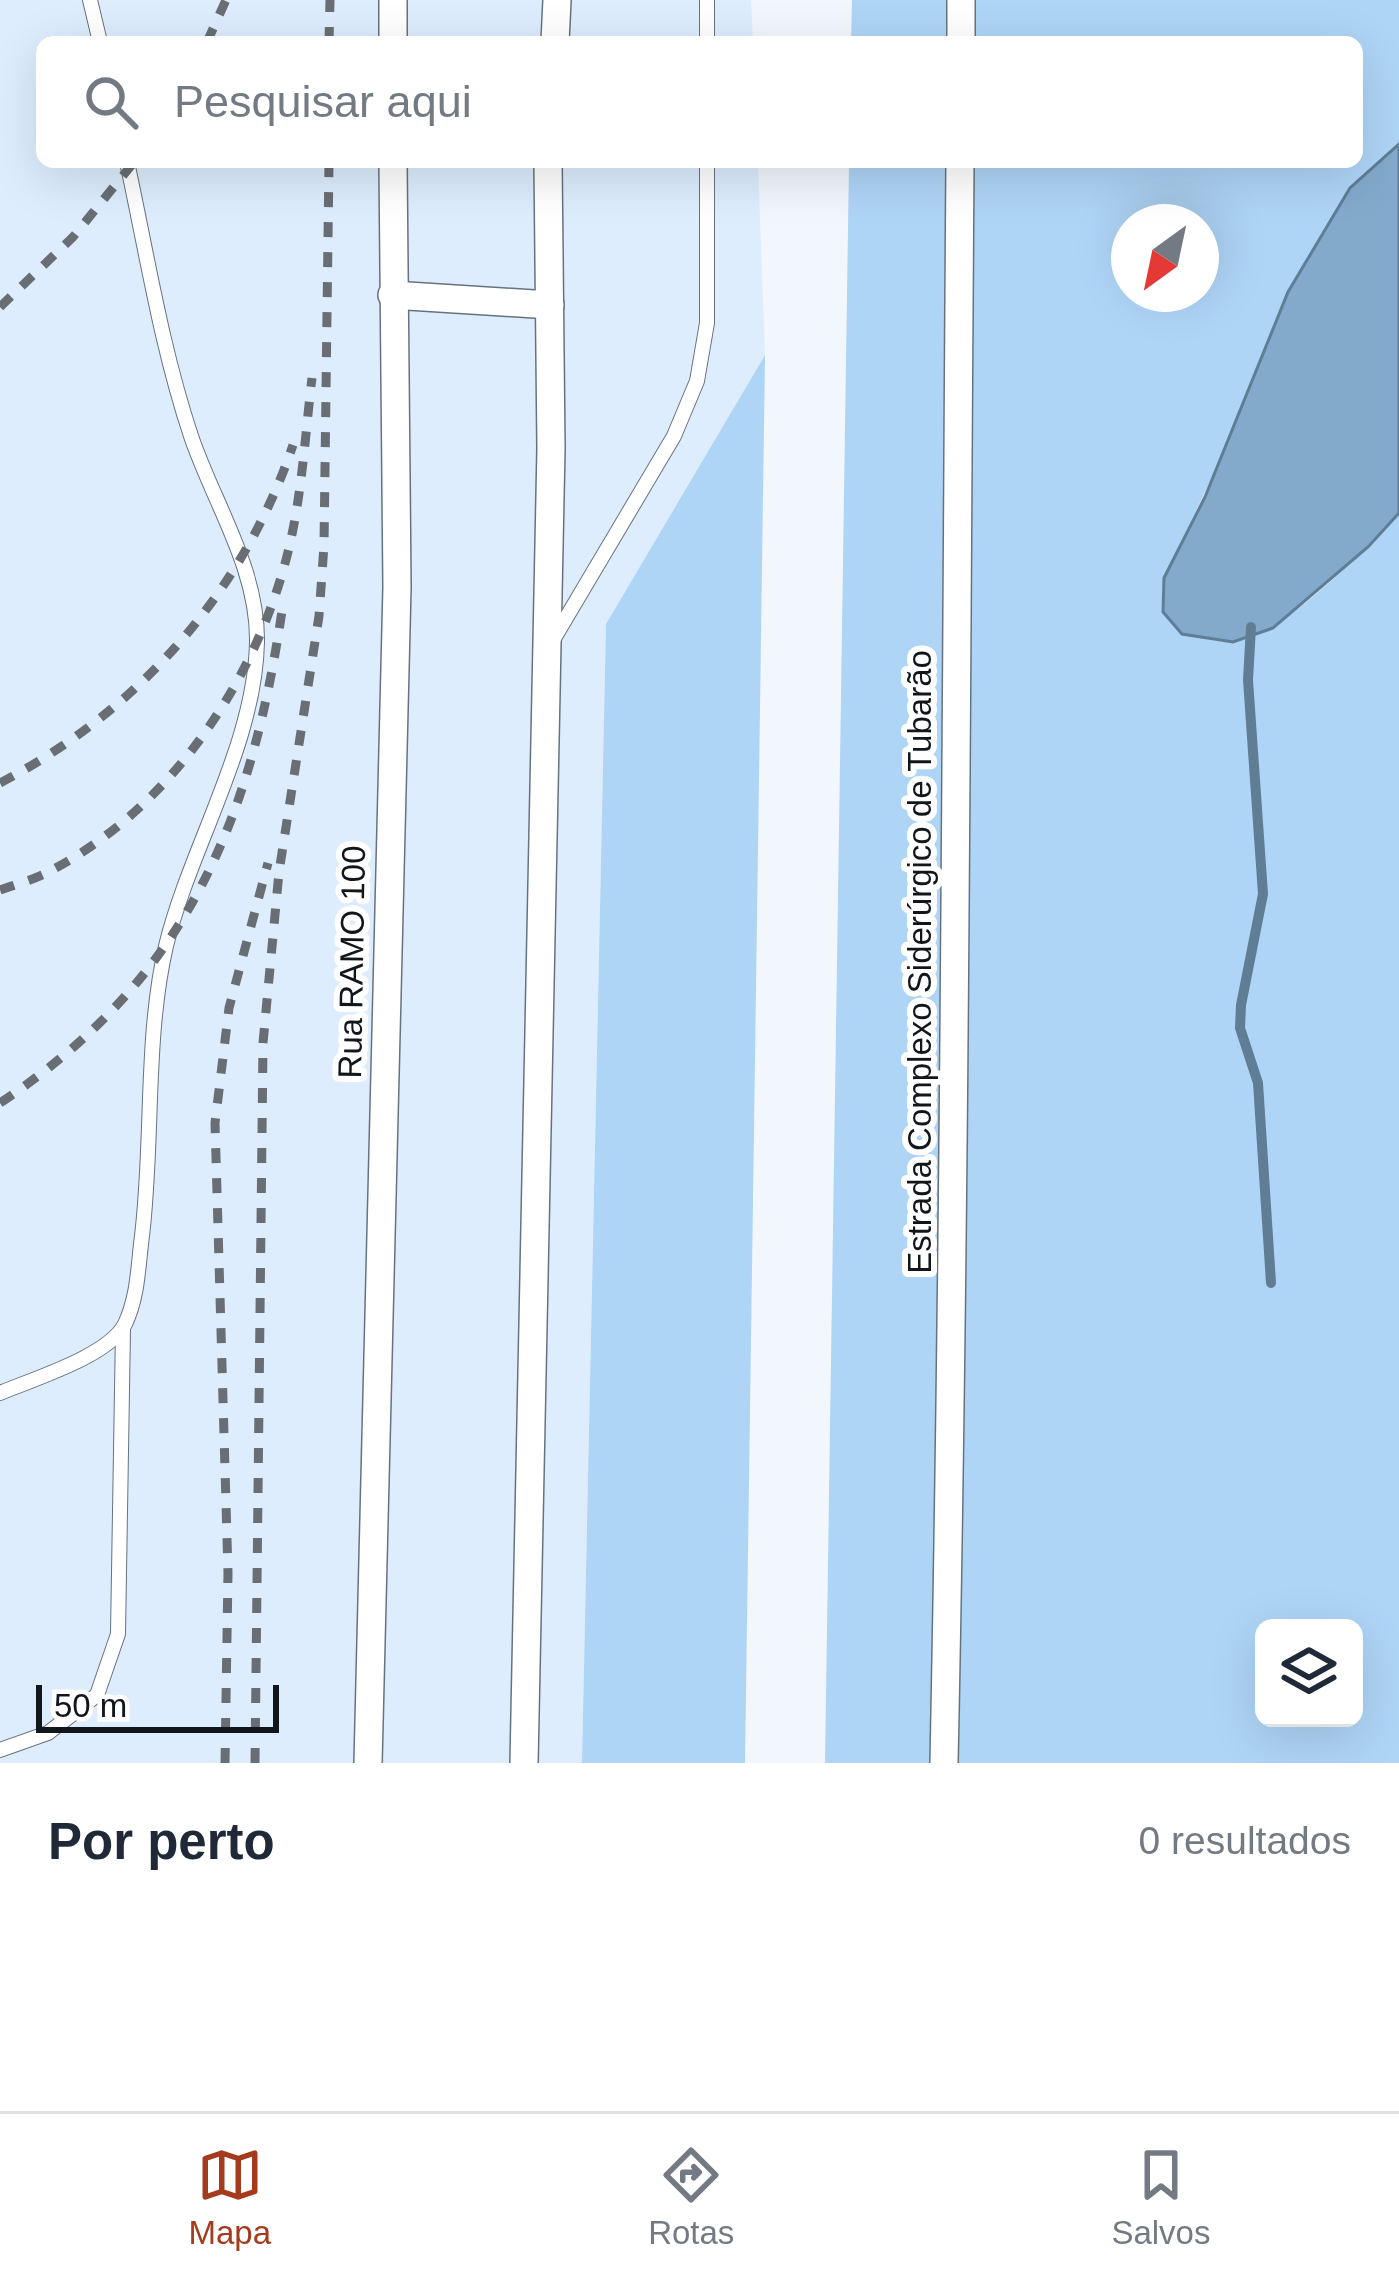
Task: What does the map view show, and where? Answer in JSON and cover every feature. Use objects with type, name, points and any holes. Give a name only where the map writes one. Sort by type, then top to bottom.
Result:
[{"type":"street","points":[[393,0],[393,36]]},
{"type":"street","points":[[555,36],[557,0]]},
{"type":"street","points":[[961,36],[962,0]]},
{"type":"street","name":"Rua RAMO 100","points":[[368,1763],[397,587],[393,168]]},
{"type":"street","points":[[524,1763],[548,649],[548,168]]},
{"type":"street","name":"Estrada Complexo Siderúrgico de Tubarão","points":[[944,1763],[955,1215],[960,168]]},
{"type":"street","points":[[392,296],[550,305]]},
{"type":"lane","points":[[90,0],[99,36]]},
{"type":"lane","points":[[707,0],[707,36]]},
{"type":"lane","points":[[0,1750],[48,1732],[97,1695],[118,1634],[123,1329],[134,1298],[145,1218],[166,946],[248,704],[257,643],[253,601],[234,533],[192,439],[160,330],[128,168]]},
{"type":"lane","points":[[548,649],[674,436],[697,381],[707,323],[707,168]]},
{"type":"lane","points":[[0,1393],[97,1351],[123,1329]]},
{"type":"shaded area","points":[[0,0],[751,0],[753,36],[36,36],[36,168],[758,168],[765,355],[606,624],[582,1763],[0,1763]]},
{"type":"shaded area","points":[[852,0],[1399,0],[1399,144],[1350,188],[1164,578],[1163,612],[1182,634],[1223,642],[1249,638],[1320,591],[1399,513],[1399,1763],[825,1763],[849,168],[1363,168],[1363,36],[851,36]]},
{"type":"shaded area","points":[[1399,144],[1399,513],[1368,547],[1273,628],[1233,642],[1182,634],[1163,612],[1164,578],[1205,497],[1288,292],[1350,188]]},
{"type":"shaded area","points":[[765,355],[745,1763],[582,1763],[606,624]]},
{"type":"waterway","points":[[1251,627],[1248,680],[1263,894],[1240,1028],[1258,1083],[1271,1283]]},
{"type":"railway","points":[[210,36],[226,0]]},
{"type":"railway","points":[[329,36],[330,0]]},
{"type":"railway","points":[[0,307],[73,237],[129,168]]},
{"type":"railway","points":[[255,1763],[263,1043],[279,872],[319,616],[329,168]]},
{"type":"railway","points":[[0,890],[52,870],[135,812],[171,776],[231,693],[274,600],[288,552],[312,378]]},
{"type":"railway","points":[[0,783],[97,721],[180,642],[246,550],[293,445]]},
{"type":"railway","points":[[0,1103],[65,1055],[119,1003],[164,947],[200,888],[252,756],[283,604]]},
{"type":"railway","points":[[225,1763],[228,1573],[215,1123],[229,1008],[268,863]]}]
